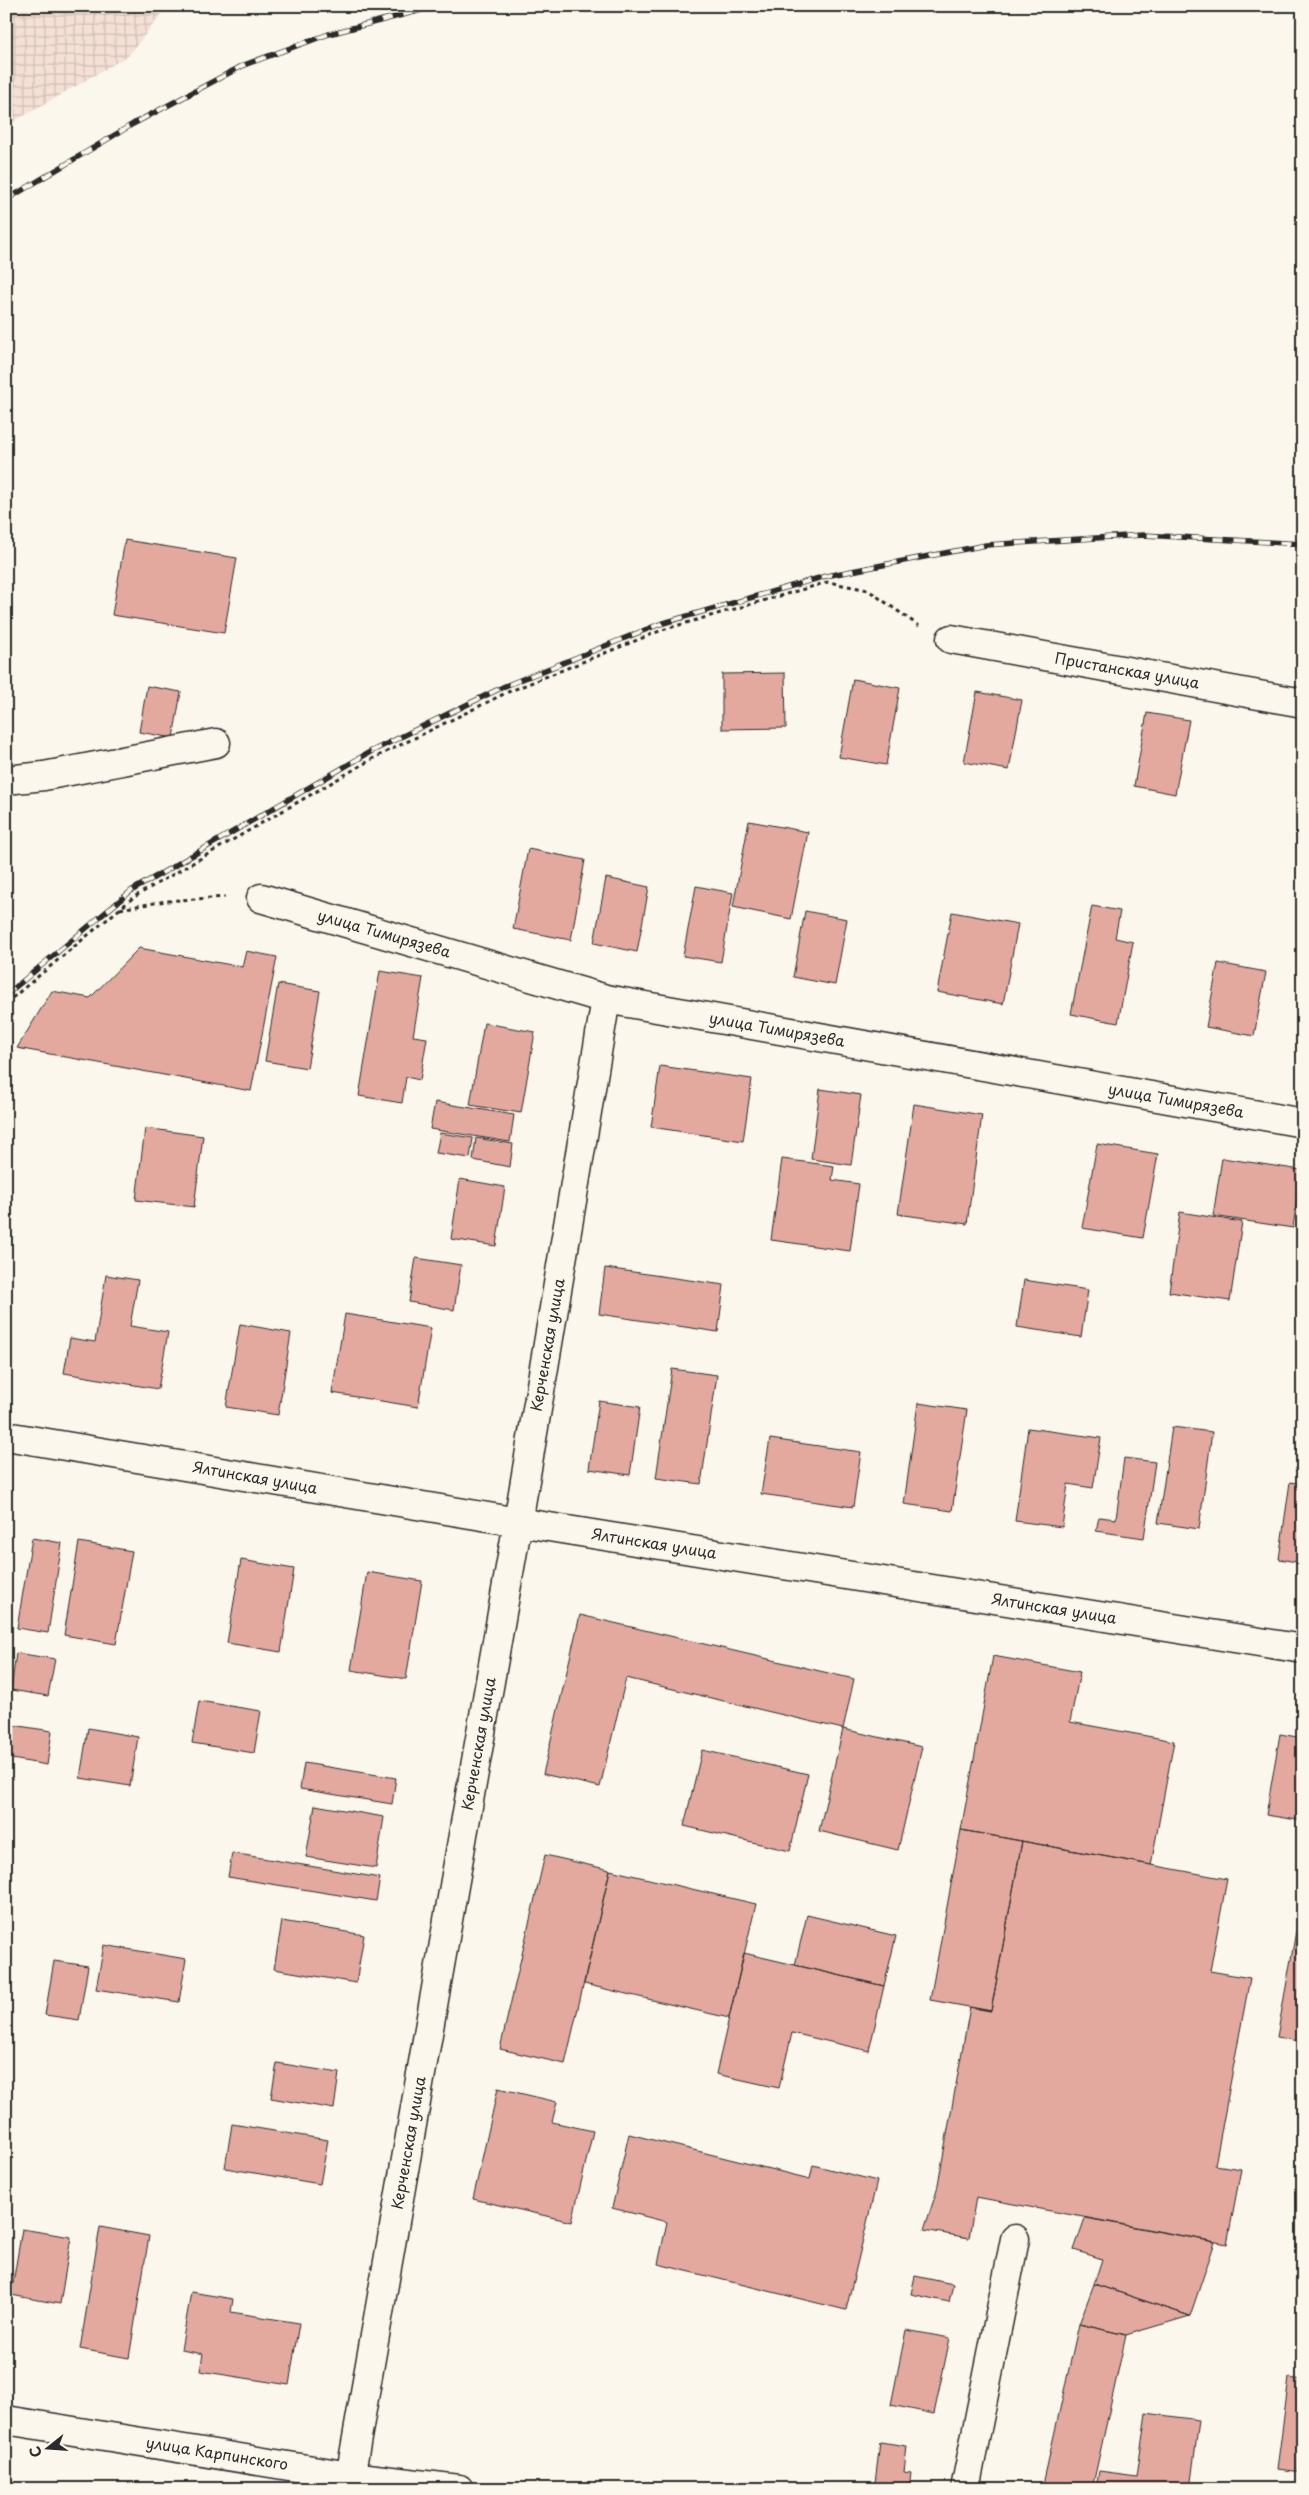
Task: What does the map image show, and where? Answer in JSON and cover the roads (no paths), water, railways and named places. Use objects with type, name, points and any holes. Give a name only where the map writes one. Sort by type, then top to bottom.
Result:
[{"type":"street","name":"Пристанская улица","points":[[951,638],[1303,703]]},
{"type":"street","points":[[6,780],[44,776],[216,744]]},
{"type":"street","name":"улица Тимирязева","points":[[261,898],[606,999],[1303,1123]]},
{"type":"street","name":"Керченская улица","points":[[349,2482],[518,1522],[606,999]]},
{"type":"street","name":"Ялтинская улица","points":[[6,1436],[518,1522],[1303,1649]]},
{"type":"street","points":[[965,2489],[1015,2240]]},
{"type":"street","name":"улица Карпинского","points":[[6,2420],[349,2482],[458,2489]]},
{"type":"railway","points":[[6,200],[133,124],[244,65],[329,34],[437,6]]},
{"type":"railway","points":[[6,995],[131,891],[370,752],[505,686],[660,624],[826,576],[986,545],[1143,535],[1303,544]]}]
